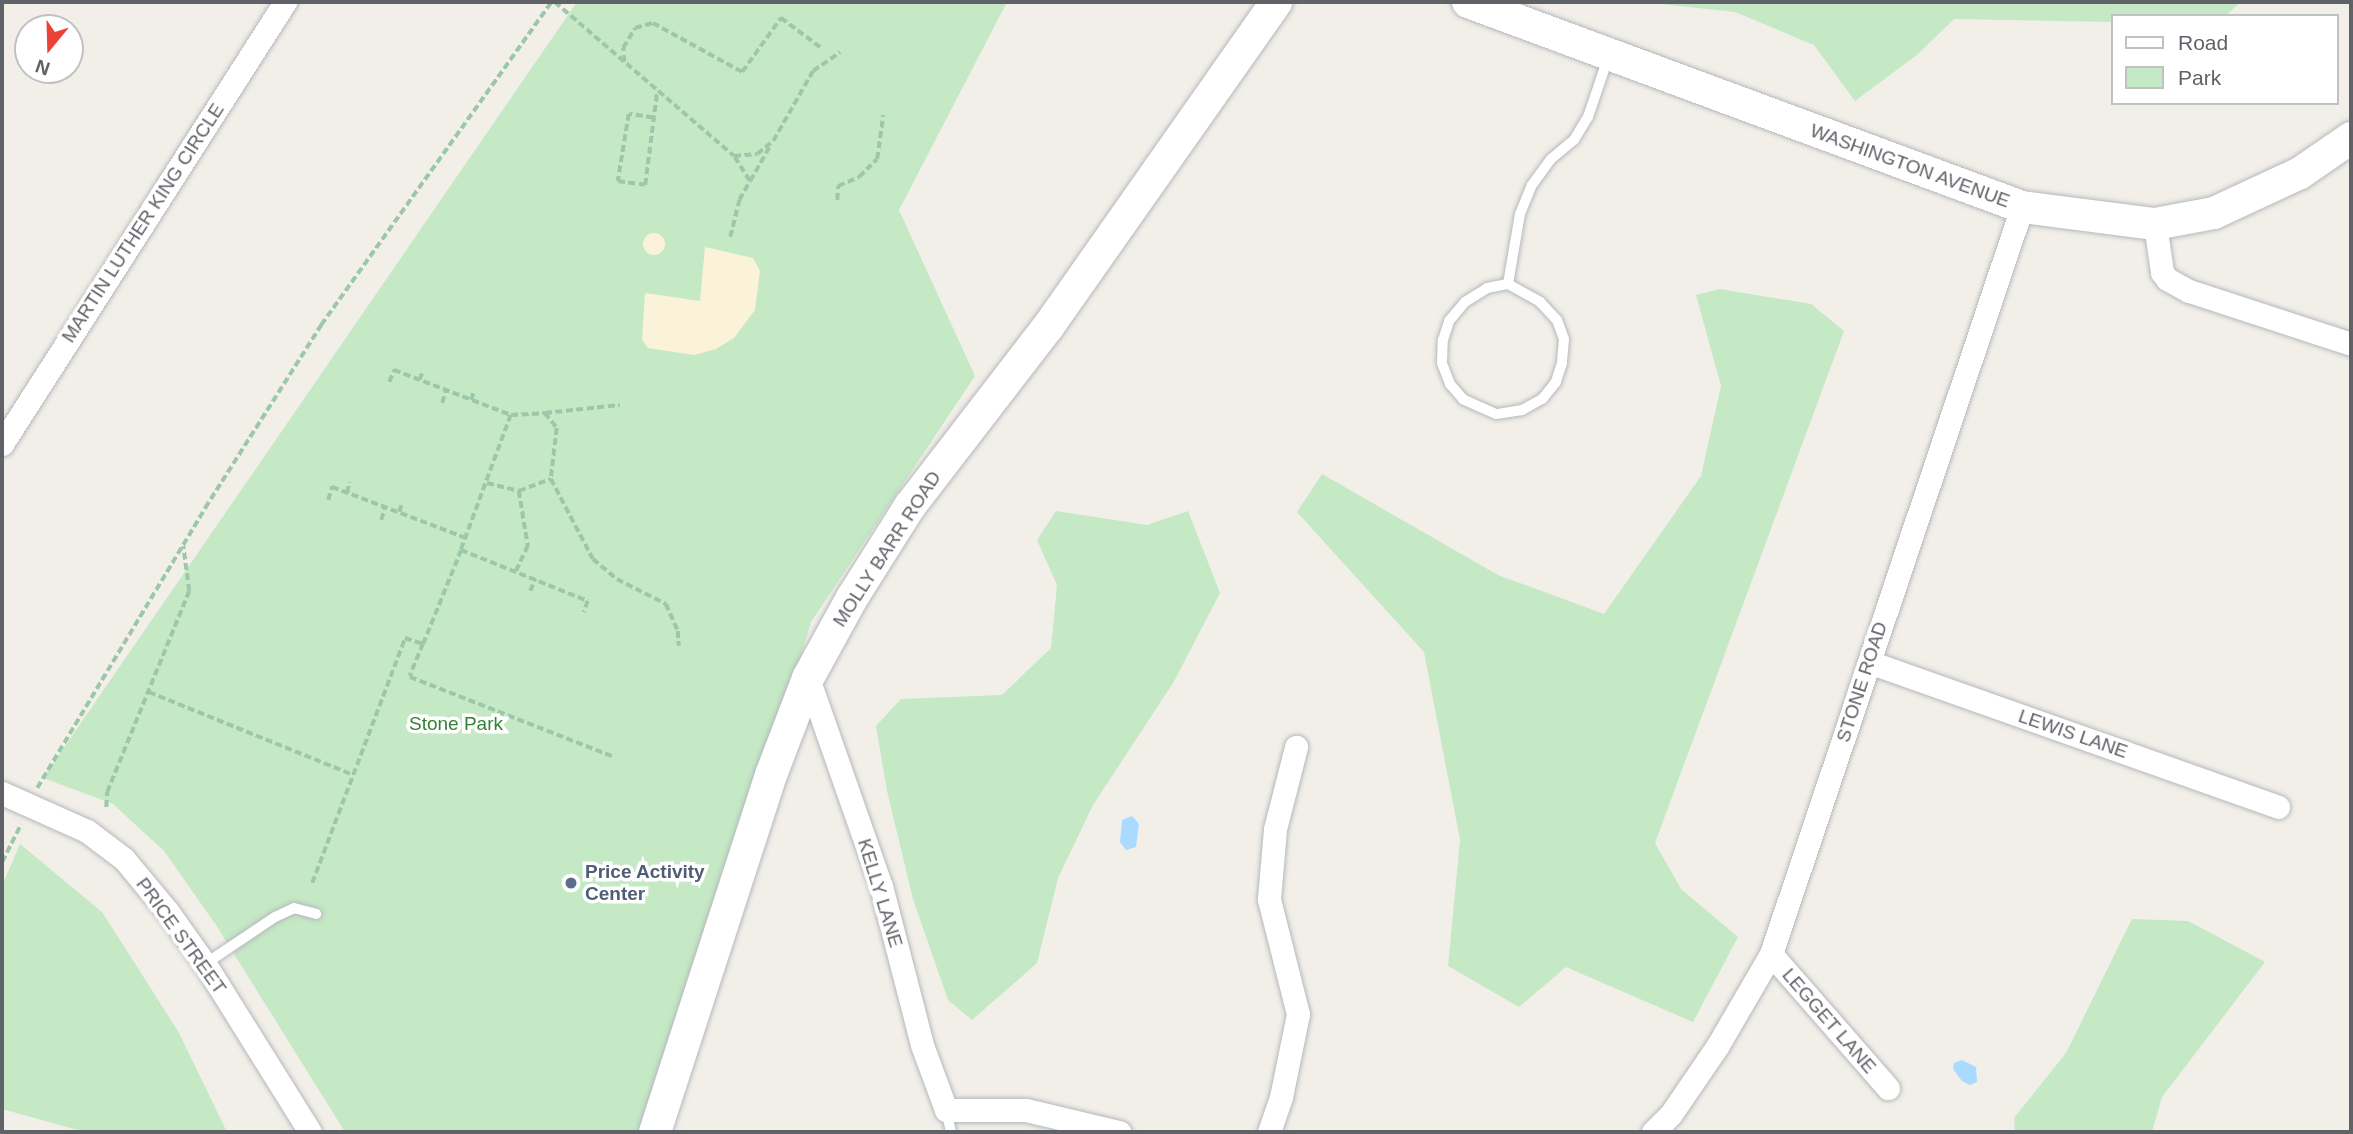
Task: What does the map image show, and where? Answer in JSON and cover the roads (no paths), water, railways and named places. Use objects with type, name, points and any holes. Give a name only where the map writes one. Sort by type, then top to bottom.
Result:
[{"type":"main road","name":"MOLLY BARR ROAD","points":[[655,1132],[771,775],[808,678],[852,598],[910,506],[1048,327],[1276,2]]},
{"type":"main road","name":"WASHINGTON AVENUE","points":[[1468,2],[2022,207],[2155,224],[2214,213],[2300,173],[2351,138]]},
{"type":"street","name":"MARTIN LUTHER KING CIRCLE","points":[[2,444],[285,2]]},
{"type":"street","name":"STONE ROAD","points":[[1653,1132],[1671,1114],[1718,1045],[1771,954],[2022,207]]},
{"type":"street","points":[[2155,224],[2162,272],[2167,279],[2189,291],[2351,344]]},
{"type":"street","name":"LEWIS LANE","points":[[1869,662],[2278,807]]},
{"type":"street","name":"KELLY LANE","points":[[808,678],[881,886],[922,1045],[946,1110]]},
{"type":"street","points":[[1269,1132],[1281,1097],[1298,1014],[1269,899],[1275,829],[1296,747]]},
{"type":"street","name":"PRICE STREET","points":[[2,793],[87,831],[124,859],[168,912],[205,964],[310,1132]]},
{"type":"street","name":"LEGGET LANE","points":[[1771,954],[1888,1088]]},
{"type":"street","points":[[946,1110],[1026,1110],[1119,1132]]},
{"type":"lane","points":[[1508,284],[1520,214],[1532,185],[1551,159],[1574,140],[1588,117],[1609,55]]},
{"type":"lane","points":[[1508,284],[1540,302],[1557,320],[1564,340],[1562,363],[1556,382],[1542,399],[1521,410],[1496,414],[1463,399],[1450,384],[1442,363],[1443,340],[1449,321],[1465,302],[1488,288],[1508,284]]},
{"type":"lane","points":[[205,964],[275,917],[294,908],[316,914]]},
{"type":"lane","points":[[946,1110],[951,1132]]},
{"type":"water","points":[[1132,816],[1139,824],[1136,847],[1126,850],[1120,842],[1122,820]]},
{"type":"water","points":[[1962,1060],[1976,1067],[1977,1082],[1970,1085],[1962,1081],[1953,1069],[1954,1063]]},
{"type":"place","name":"Price Activity Center","points":[[571,883]]},
{"type":"park label","name":"Stone Park","points":[[456,724]]}]
